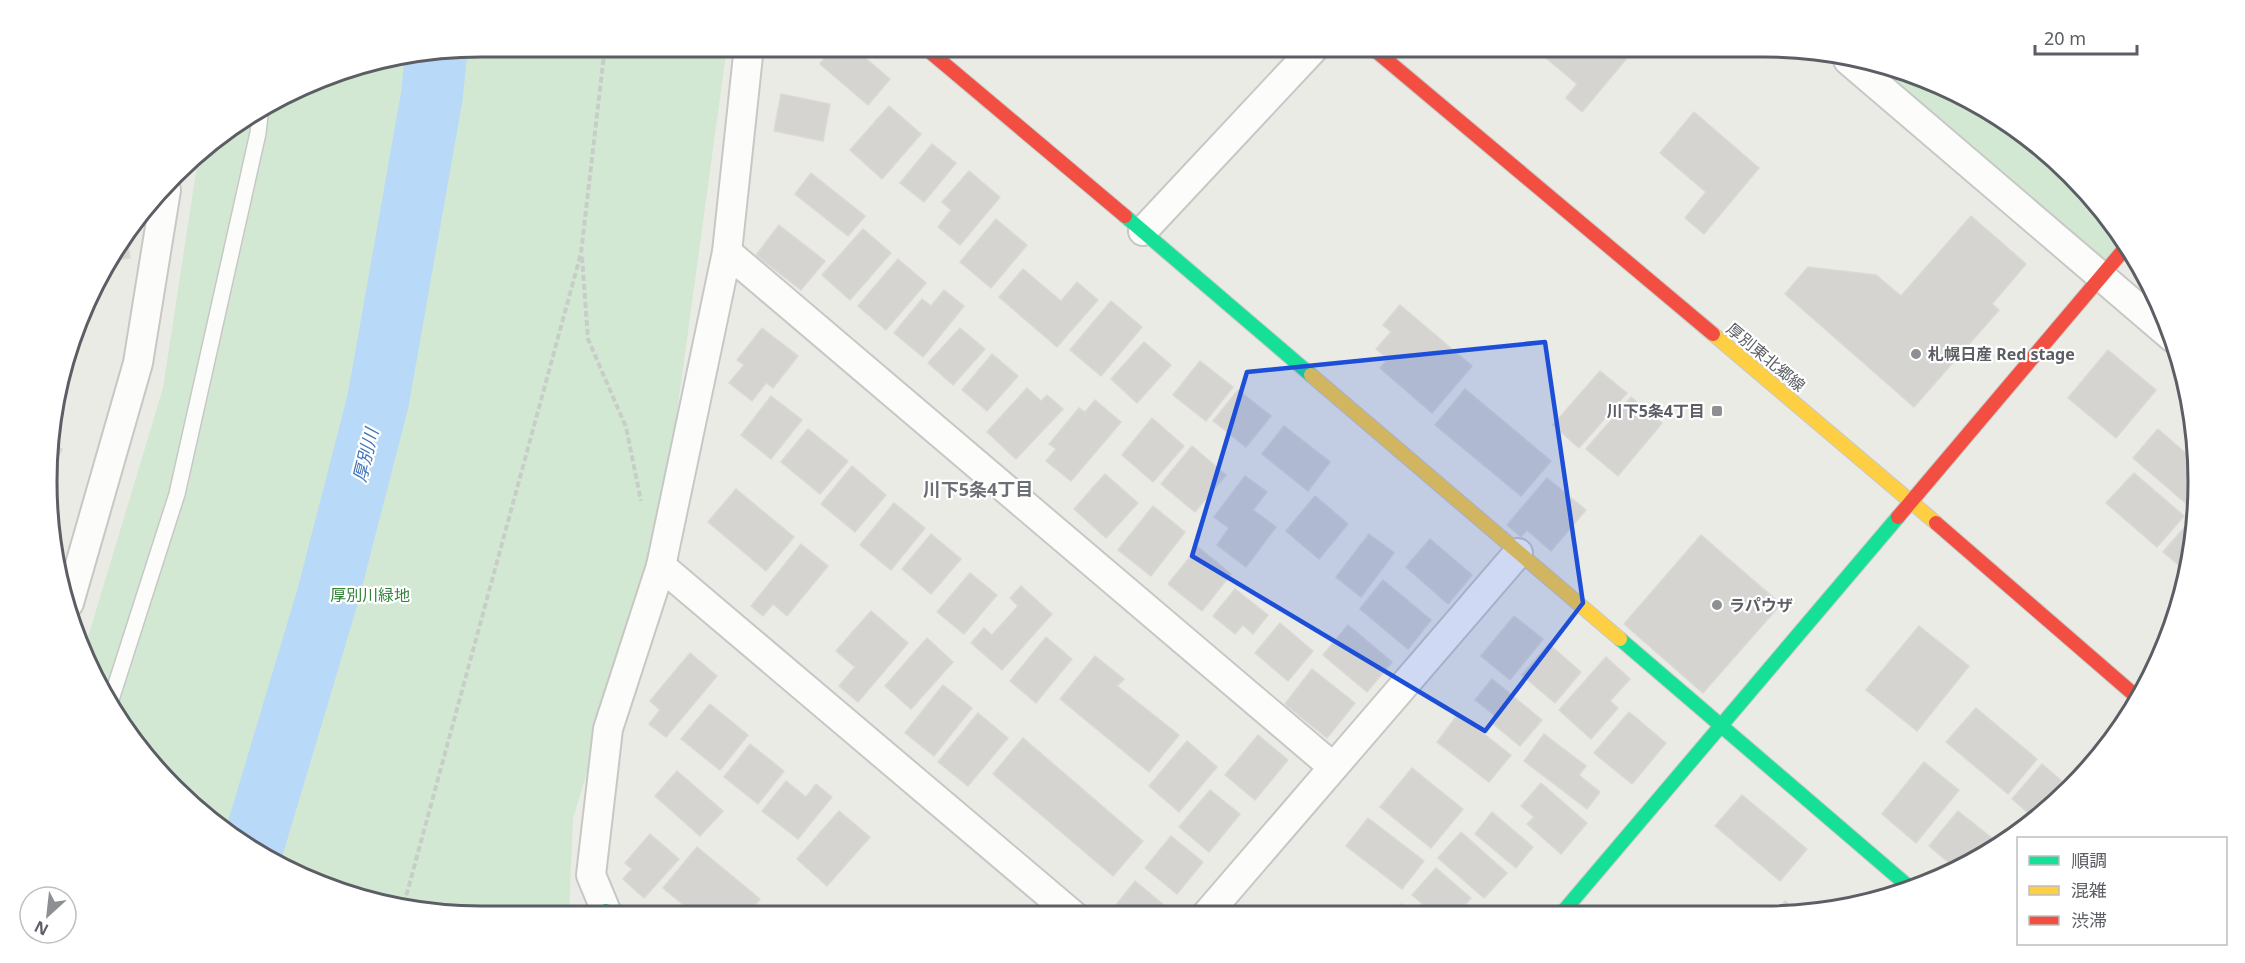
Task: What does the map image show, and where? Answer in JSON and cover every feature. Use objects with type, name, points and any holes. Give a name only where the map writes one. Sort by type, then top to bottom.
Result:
[{"type":"street","points":[[605,906],[591,875],[608,729],[662,566],[727,252],[748,57]]},
{"type":"street","points":[[936,57],[1143,231],[1903,882]]},
{"type":"street","points":[[1143,231],[1306,57]]},
{"type":"street","name":"厚別東北郷線","points":[[1383,57],[1866,462],[1909,502],[2132,693]]},
{"type":"street","points":[[1857,67],[2158,325]]},
{"type":"street","points":[[72,593],[138,363],[165,199]]},
{"type":"street","points":[[727,252],[1333,767]]},
{"type":"street","points":[[1569,906],[2121,253]]},
{"type":"street","points":[[1214,906],[1518,553]]},
{"type":"street","points":[[662,566],[1062,906]]},
{"type":"lane","points":[[114,694],[177,494],[259,120]]},
{"type":"path","points":[[405,899],[581,253],[604,57]]},
{"type":"path","points":[[581,253],[588,339],[626,427],[642,505]]},
{"type":"highlighted area","points":[[1545,342],[1583,603],[1485,731],[1192,556],[1247,372]]},
{"type":"green space","name":"厚別川緑地","points":[[482,57],[726,57],[662,522],[573,819],[569,906],[482,906],[426,902],[372,892],[319,874],[269,849],[223,818],[181,782],[145,740],[114,694],[87,639],[163,388],[197,167],[223,145],[269,114],[319,89],[345,80],[372,71],[426,61]]},
{"type":"green space","points":[[1877,72],[1926,89],[1976,114],[2043,162],[2083,202],[2122,255],[2108,271]]},
{"type":"building","points":[[825,57],[864,57],[890,79],[868,105],[820,64]]},
{"type":"building","points":[[1545,57],[1627,58],[1582,112],[1566,98],[1577,84]]},
{"type":"building","points":[[781,94],[830,104],[823,141],[774,131]]},
{"type":"building","points":[[889,106],[921,134],[882,179],[850,150]]},
{"type":"building","points":[[1694,112],[1759,168],[1704,234],[1685,218],[1706,192],[1660,153]]},
{"type":"building","points":[[932,144],[956,163],[924,202],[900,183]]},
{"type":"building","points":[[969,171],[1000,197],[960,245],[938,227],[951,210],[942,202]]},
{"type":"building","points":[[811,173],[865,216],[848,236],[795,194]]},
{"type":"building","points":[[1971,216],[2026,264],[1992,304],[1999,310],[1914,407],[1785,294],[1808,267],[1876,275],[1901,296]]},
{"type":"building","points":[[996,219],[1027,245],[991,288],[960,262]]},
{"type":"building","points":[[779,225],[825,261],[801,290],[756,255]]},
{"type":"building","points":[[863,229],[891,253],[850,300],[822,275]]},
{"type":"building","points":[[128,247],[130,258],[120,259]]},
{"type":"building","points":[[898,259],[926,283],[886,330],[858,306]]},
{"type":"building","points":[[1023,269],[1061,301],[1077,282],[1098,300],[1057,347],[999,297]]},
{"type":"building","points":[[944,290],[964,306],[923,357],[894,333],[922,299],[931,306]]},
{"type":"building","points":[[1111,301],[1142,327],[1101,376],[1070,350]]},
{"type":"building","points":[[1400,305],[1472,366],[1432,413],[1380,368],[1388,359],[1376,349],[1391,332],[1383,325]]},
{"type":"building","points":[[762,328],[798,356],[773,388],[766,383],[752,401],[729,383],[744,365],[737,360]]},
{"type":"building","points":[[960,328],[985,349],[953,385],[928,363]]},
{"type":"building","points":[[1144,342],[1171,365],[1137,403],[1111,379]]},
{"type":"building","points":[[2108,350],[2156,390],[2116,438],[2068,398]]},
{"type":"building","points":[[992,354],[1018,376],[987,411],[962,390]]},
{"type":"building","points":[[1200,361],[1233,387],[1206,421],[1173,395]]},
{"type":"building","points":[[1600,371],[1627,393],[1579,448],[1553,425]]},
{"type":"building","points":[[1027,388],[1041,401],[1047,395],[1063,409],[1016,459],[987,432]]},
{"type":"building","points":[[1465,389],[1551,461],[1521,496],[1435,425]]},
{"type":"building","points":[[1238,390],[1271,416],[1246,447],[1213,421]]},
{"type":"building","points":[[771,396],[802,420],[771,459],[741,435]]},
{"type":"building","points":[[1631,397],[1662,423],[1618,476],[1586,449]]},
{"type":"building","points":[[1095,400],[1121,422],[1071,481],[1046,461],[1056,449],[1049,444],[1079,408],[1085,412]]},
{"type":"building","points":[[1152,418],[1184,446],[1153,482],[1122,455]]},
{"type":"building","points":[[1284,426],[1330,462],[1308,491],[1262,454]]},
{"type":"building","points":[[808,429],[848,461],[820,494],[781,462]]},
{"type":"building","points":[[2158,429],[2187,454],[2187,504],[2133,458]]},
{"type":"building","points":[[1192,446],[1226,475],[1195,512],[1161,484]]},
{"type":"building","points":[[852,466],[886,495],[855,532],[821,504]]},
{"type":"building","points":[[2134,473],[2184,516],[2157,547],[2106,503]]},
{"type":"building","points":[[1105,474],[1138,503],[1106,538],[1074,509]]},
{"type":"building","points":[[1245,476],[1267,492],[1253,510],[1276,527],[1246,567],[1217,545],[1229,528],[1214,517]]},
{"type":"building","points":[[1547,478],[1586,510],[1551,551],[1527,530],[1521,537],[1507,525]]},
{"type":"building","points":[[736,489],[794,537],[766,571],[708,522]]},
{"type":"building","points":[[1315,496],[1348,524],[1319,559],[1286,531]]},
{"type":"building","points":[[894,503],[925,528],[891,570],[860,545]]},
{"type":"building","points":[[1153,506],[1185,532],[1151,576],[1118,550]]},
{"type":"building","points":[[2185,527],[2180,566],[2163,552]]},
{"type":"building","points":[[931,534],[961,559],[931,594],[902,569]]},
{"type":"building","points":[[1369,534],[1394,553],[1361,597],[1336,577]]},
{"type":"building","points":[[1701,535],[1781,604],[1703,693],[1624,624]]},
{"type":"building","points":[[1430,539],[1472,575],[1448,604],[1406,567]]},
{"type":"building","points":[[801,544],[828,566],[787,616],[773,604],[763,616],[751,606]]},
{"type":"building","points":[[1198,547],[1231,574],[1202,611],[1168,584]]},
{"type":"building","points":[[970,573],[997,595],[964,634],[937,612]]},
{"type":"building","points":[[1383,580],[1431,620],[1408,649],[1360,609]]},
{"type":"building","points":[[1021,586],[1052,614],[1002,670],[971,643],[984,628],[992,635],[1018,606],[1010,598]]},
{"type":"building","points":[[1235,589],[1268,615],[1253,634],[1243,625],[1235,634],[1213,616]]},
{"type":"building","points":[[871,611],[908,643],[858,702],[839,686],[855,667],[836,651]]},
{"type":"building","points":[[1514,616],[1543,639],[1510,680],[1481,656]]},
{"type":"building","points":[[1280,623],[1313,651],[1288,681],[1255,653]]},
{"type":"building","points":[[1348,625],[1392,662],[1367,692],[1323,655]]},
{"type":"building","points":[[1919,626],[1969,666],[1917,731],[1866,690]]},
{"type":"building","points":[[1046,637],[1072,659],[1036,703],[1010,681]]},
{"type":"building","points":[[927,638],[953,662],[911,709],[885,686]]},
{"type":"building","points":[[1549,644],[1581,672],[1555,703],[1522,675]]},
{"type":"building","points":[[690,653],[717,676],[666,737],[649,724],[660,710],[650,701]]},
{"type":"building","points":[[1095,656],[1124,679],[1117,686],[1179,735],[1149,772],[1060,699]]},
{"type":"building","points":[[1606,657],[1630,679],[1610,701],[1618,708],[1591,739],[1559,710]]},
{"type":"building","points":[[1312,669],[1355,703],[1327,738],[1285,704]]},
{"type":"building","points":[[1492,679],[1542,720],[1520,746],[1493,724],[1498,718],[1475,700]]},
{"type":"building","points":[[943,685],[972,708],[934,756],[905,733]]},
{"type":"building","points":[[710,704],[748,735],[720,770],[681,739]]},
{"type":"building","points":[[1976,708],[2037,759],[2008,794],[1946,742]]},
{"type":"building","points":[[1629,712],[1666,743],[1632,784],[1594,753]]},
{"type":"building","points":[[978,713],[1008,738],[968,786],[938,762]]},
{"type":"building","points":[[1458,714],[1511,755],[1489,782],[1437,742]]},
{"type":"building","points":[[1544,734],[1586,766],[1579,775],[1600,792],[1587,809],[1524,761]]},
{"type":"building","points":[[1258,735],[1288,760],[1255,800],[1225,775]]},
{"type":"building","points":[[1023,738],[1143,841],[1113,876],[993,774]]},
{"type":"building","points":[[1187,741],[1217,767],[1179,812],[1149,786]]},
{"type":"building","points":[[750,744],[784,771],[758,804],[724,777]]},
{"type":"building","points":[[1924,762],[1959,790],[1916,843],[1882,814]]},
{"type":"building","points":[[2042,764],[2064,782],[2028,813],[2012,799]]},
{"type":"building","points":[[1412,768],[1463,809],[1431,848],[1380,807]]},
{"type":"building","points":[[677,771],[723,811],[700,836],[655,796]]},
{"type":"building","points":[[786,781],[806,797],[816,784],[832,797],[798,839],[762,811]]},
{"type":"building","points":[[1541,783],[1587,823],[1561,854],[1527,824],[1534,817],[1521,806]]},
{"type":"building","points":[[1210,790],[1240,814],[1209,852],[1179,827]]},
{"type":"building","points":[[1742,795],[1807,849],[1780,881],[1715,826]]},
{"type":"building","points":[[839,811],[870,837],[827,886],[797,859]]},
{"type":"building","points":[[1958,811],[1992,838],[1949,863],[1929,846]]},
{"type":"building","points":[[1492,812],[1533,847],[1516,868],[1475,834]]},
{"type":"building","points":[[1368,818],[1424,861],[1402,889],[1346,846]]},
{"type":"building","points":[[1461,832],[1507,873],[1484,898],[1438,858]]},
{"type":"building","points":[[650,834],[679,859],[644,898],[623,879],[632,869],[625,863]]},
{"type":"building","points":[[1171,836],[1203,862],[1177,894],[1145,868]]},
{"type":"building","points":[[697,847],[760,899],[754,906],[685,906],[663,888]]},
{"type":"building","points":[[1436,868],[1471,898],[1464,906],[1425,906],[1412,895]]},
{"type":"building","points":[[1135,881],[1165,906],[1115,906]]},
{"type":"waterway","name":"厚別川","points":[[255,840],[328,595],[378,401],[432,95],[435,60]]},
{"type":"traffic: fast","points":[[1125,216],[1311,375]]},
{"type":"traffic: fast","points":[[1568,906],[1898,517]]},
{"type":"traffic: fast","points":[[1620,639],[1903,882]]},
{"type":"traffic: slow","points":[[1713,334],[1936,523]]},
{"type":"traffic: slow","points":[[1311,375],[1620,639]]},
{"type":"traffic: jam","points":[[936,57],[1125,216]]},
{"type":"traffic: jam","points":[[1383,57],[1713,334]]},
{"type":"traffic: jam","points":[[1898,517],[2121,253]]},
{"type":"traffic: jam","points":[[1936,523],[2132,693]]},
{"type":"place","name":"札幌日産 Red stage","points":[[1916,354]]},
{"type":"place","name":"川下5条4丁目","points":[[1717,411]]},
{"type":"place","name":"ラパウザ","points":[[1717,605]]},
{"type":"district","name":"川下5条4丁目","points":[[978,489]]}]
